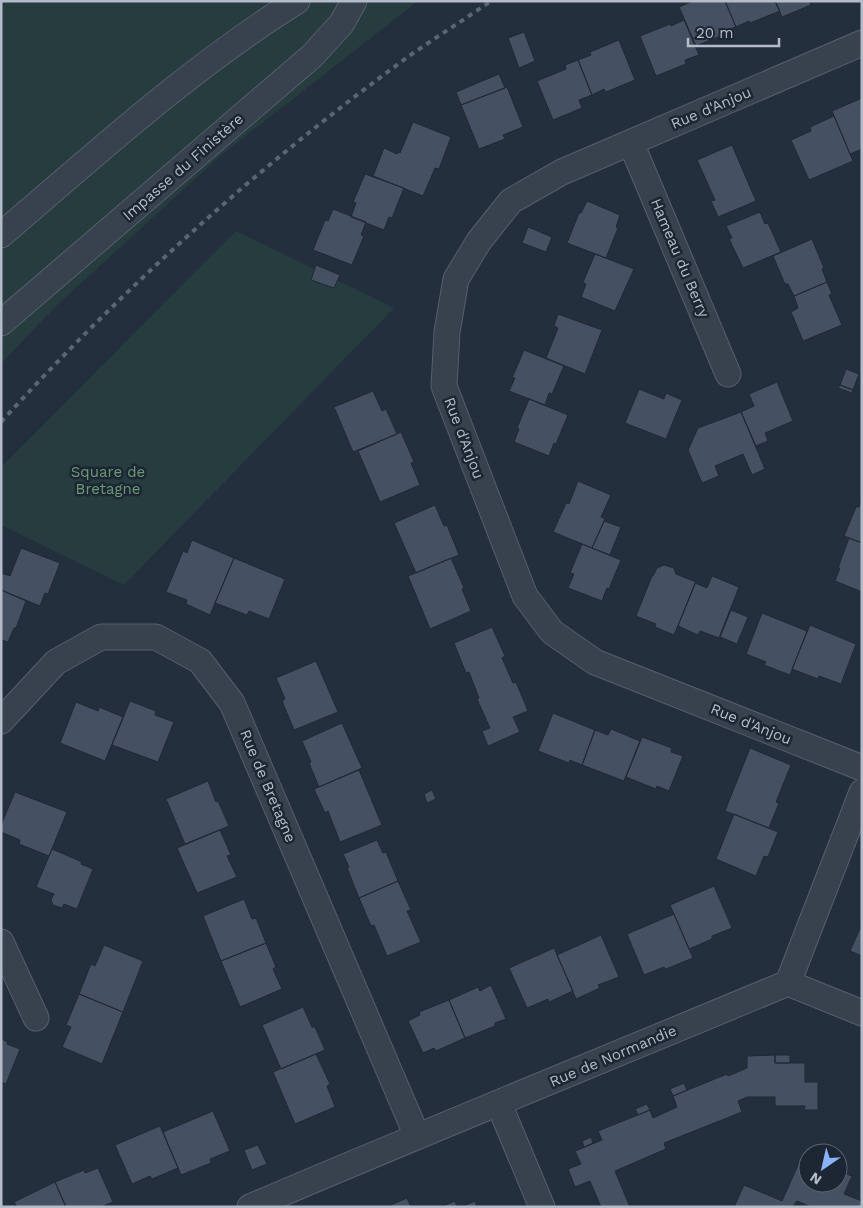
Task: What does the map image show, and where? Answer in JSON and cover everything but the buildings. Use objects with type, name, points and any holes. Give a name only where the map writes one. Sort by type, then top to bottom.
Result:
[{"type":"street","points":[[1,235],[143,114],[257,26],[297,1]]},
{"type":"street","name":"Impasse du Finistère","points":[[1,323],[312,56],[342,23],[354,1]]},
{"type":"street","name":"Rue d'Anjou","points":[[862,43],[562,172],[511,201],[479,241],[456,279],[447,332],[444,386],[525,596],[552,632],[595,662],[862,768]]},
{"type":"street","name":"Hameau du Berry","points":[[631,143],[728,374]]},
{"type":"street","name":"Rue de Bretagne","points":[[1,720],[56,662],[101,637],[156,637],[200,662],[232,704],[417,1136]]},
{"type":"street","points":[[862,792],[788,982],[862,1013]]},
{"type":"street","points":[[1,942],[36,1018]]},
{"type":"street","name":"Rue de Normandie","points":[[250,1207],[788,982]]},
{"type":"street","points":[[499,1104],[542,1207]]},
{"type":"green space","points":[[1,1],[418,1],[220,156],[55,307],[1,364]]},
{"type":"green space","name":"Square de Bretagne","points":[[236,231],[394,308],[124,585],[1,525],[1,467]]},
{"type":"railway","points":[[1,422],[146,274],[249,182],[357,95],[412,54],[491,1]]}]
